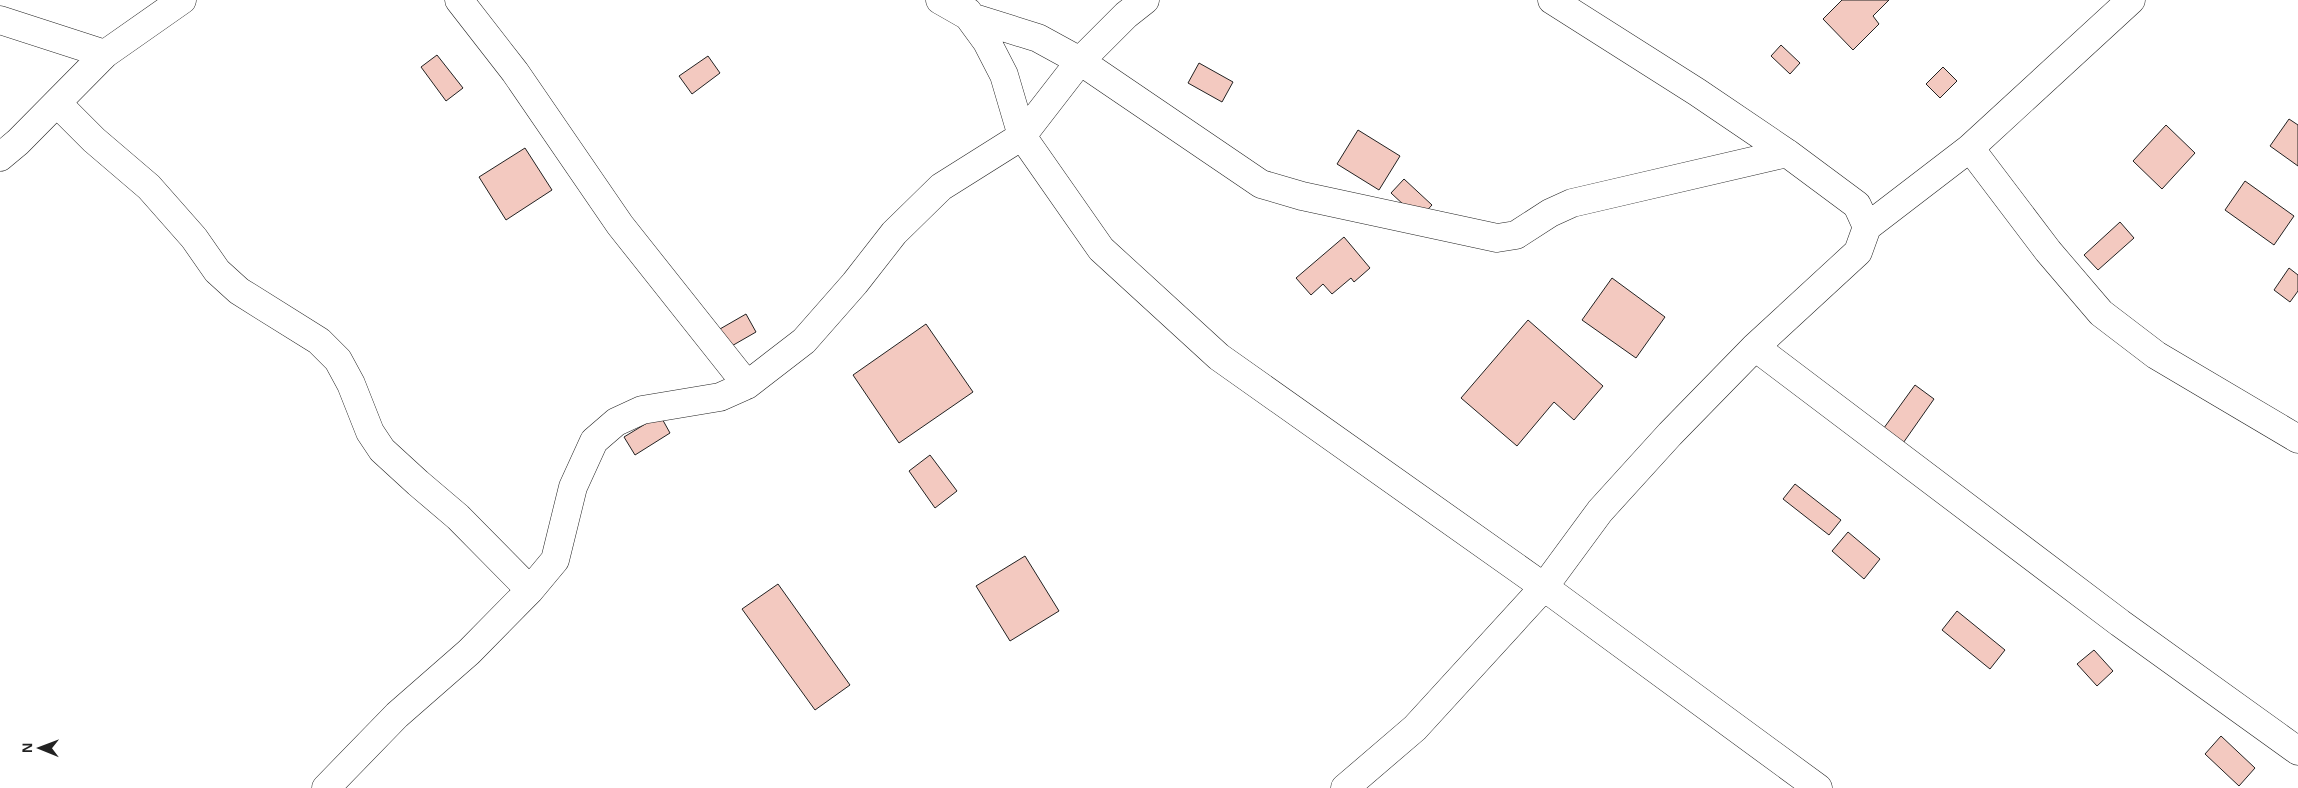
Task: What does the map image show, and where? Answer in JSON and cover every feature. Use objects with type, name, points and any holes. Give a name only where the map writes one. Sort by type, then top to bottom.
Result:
[{"type":"street","points":[[0,157],[105,54],[182,0]]},
{"type":"street","points":[[459,0],[515,72],[620,225],[747,385]]},
{"type":"street","points":[[940,0],[967,8],[1038,38],[1080,61],[1261,184],[1302,196],[1496,238],[1516,236],[1550,213],[1572,203],[1787,152]]},
{"type":"street","points":[[326,788],[397,715],[469,652],[530,590],[556,560],[573,487],[594,441],[616,422],[642,410],[720,397],[747,385],[804,341],[855,283],[894,233],[941,187],[1022,136],[1080,61],[1126,15],[1145,0]]},
{"type":"street","points":[[1552,0],[1697,92],[1787,152],[1857,205],[1867,227]]},
{"type":"street","points":[[1345,788],[1415,728],[1544,586],[1600,511],[1670,434],[1755,347],[1858,252],[1867,227],[1970,148],[2131,0]]},
{"type":"street","points":[[967,8],[1004,75],[1022,136],[1101,249],[1219,357],[1544,586],[1818,788]]},
{"type":"street","points":[[0,20],[105,54]]},
{"type":"street","points":[[57,103],[94,140],[149,187],[194,238],[217,271],[239,290],[319,341],[338,360],[351,384],[370,432],[382,450],[458,517],[530,590]]},
{"type":"street","points":[[1970,148],[2048,251],[2101,313],[2156,355],[2298,439]]},
{"type":"street","points":[[1755,347],[2120,622],[2298,751]]},
{"type":"building","points":[[1842,0],[1889,0],[1873,16],[1879,24],[1853,50],[1823,19]]},
{"type":"building","points":[[1781,45],[1800,63],[1790,74],[1771,56]]},
{"type":"building","points":[[437,55],[463,88],[446,101],[421,67]]},
{"type":"building","points":[[708,56],[720,73],[692,94],[679,76]]},
{"type":"building","points":[[1199,63],[1233,82],[1222,102],[1188,83]]},
{"type":"building","points":[[1943,67],[1957,81],[1940,98],[1926,84]]},
{"type":"building","points":[[2289,119],[2298,125],[2298,166],[2270,146]]},
{"type":"building","points":[[2166,125],[2195,153],[2162,189],[2133,161]]},
{"type":"building","points":[[1358,130],[1400,156],[1379,190],[1337,164]]},
{"type":"building","points":[[525,148],[552,190],[506,220],[479,177]]},
{"type":"building","points":[[1404,179],[1432,205],[1419,219],[1391,193]]},
{"type":"building","points":[[2245,181],[2294,216],[2274,245],[2225,210]]},
{"type":"building","points":[[2120,222],[2134,238],[2098,270],[2084,255]]},
{"type":"building","points":[[1344,237],[1370,268],[1354,282],[1351,278],[1332,294],[1323,284],[1311,295],[1296,278]]},
{"type":"building","points":[[2289,268],[2298,275],[2298,291],[2290,302],[2274,290]]},
{"type":"building","points":[[1612,278],[1665,317],[1636,358],[1582,320]]},
{"type":"building","points":[[746,314],[756,332],[723,351],[713,333]]},
{"type":"building","points":[[1528,320],[1603,386],[1574,420],[1554,402],[1517,446],[1461,398]]},
{"type":"building","points":[[926,324],[973,392],[899,443],[853,375]]},
{"type":"building","points":[[1915,385],[1934,399],[1901,446],[1881,432]]},
{"type":"building","points":[[660,415],[670,433],[635,455],[624,437]]},
{"type":"building","points":[[930,455],[957,491],[935,508],[909,471]]},
{"type":"building","points":[[1795,484],[1841,520],[1829,535],[1783,499]]},
{"type":"building","points":[[1848,532],[1880,559],[1864,579],[1832,551]]},
{"type":"building","points":[[1025,556],[1059,611],[1010,641],[976,586]]},
{"type":"building","points":[[778,584],[850,685],[815,710],[742,609]]},
{"type":"building","points":[[1957,611],[2005,650],[1990,669],[1942,630]]},
{"type":"building","points":[[2094,650],[2113,671],[2097,686],[2077,664]]},
{"type":"building","points":[[2221,736],[2255,768],[2239,786],[2205,754]]}]
